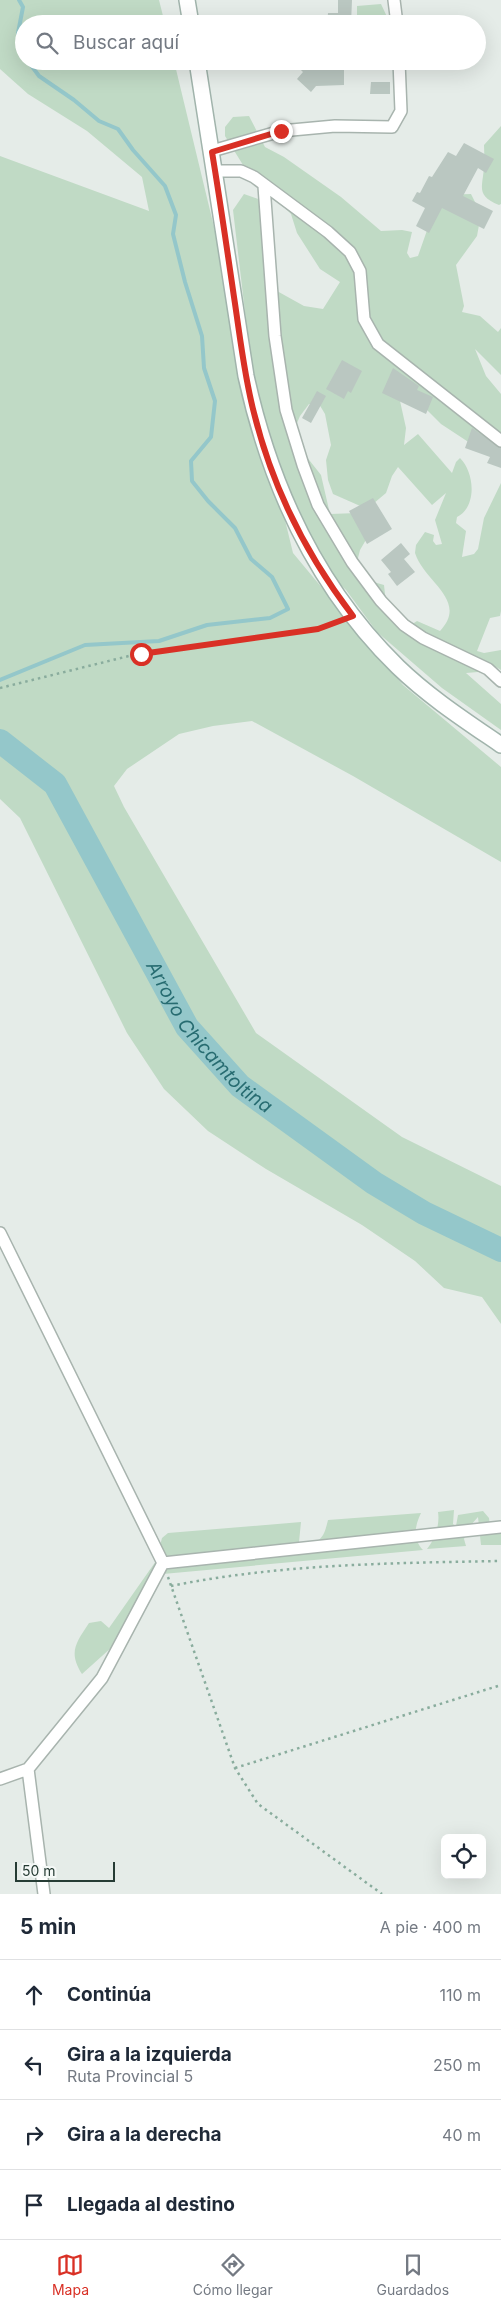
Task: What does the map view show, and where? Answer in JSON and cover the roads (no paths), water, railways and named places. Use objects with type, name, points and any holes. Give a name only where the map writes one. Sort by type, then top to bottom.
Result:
[{"type":"main road","points":[[187,0],[190,15]]},
{"type":"main road","points":[[199,70],[246,376],[254,415],[278,485],[298,531],[320,569],[353,616],[399,667],[452,712],[501,745]]},
{"type":"street","points":[[394,0],[396,15]]},
{"type":"street","points":[[212,152],[281,131],[335,126],[392,127],[398,120],[401,111],[399,70]]},
{"type":"street","points":[[215,171],[241,171],[254,176],[264,186],[328,232],[350,252],[360,271],[364,319],[378,344],[501,441]]},
{"type":"street","points":[[264,186],[275,336],[286,410],[318,505],[352,562],[380,601],[404,624],[423,638],[488,668],[501,681]]},
{"type":"street","points":[[0,1233],[163,1563]]},
{"type":"street","points":[[163,1563],[501,1527]]},
{"type":"street","points":[[0,1779],[28,1769],[102,1678],[163,1563]]},
{"type":"street","points":[[28,1769],[44,1894]]},
{"type":"waterway","points":[[19,0],[23,7],[21,15]]},
{"type":"waterway","points":[[0,680],[85,645],[159,641],[207,625],[270,618],[288,609],[272,577],[251,559],[235,528],[208,501],[192,481],[191,461],[211,437],[215,401],[204,368],[202,336],[185,282],[173,234],[176,215],[165,186],[133,150],[118,129],[99,121],[74,100],[39,76],[35,70]]},
{"type":"waterway","name":"Arroyo Chicamtoltina","points":[[0,741],[55,784],[187,1027],[240,1086],[374,1183],[424,1213],[501,1250]]}]
